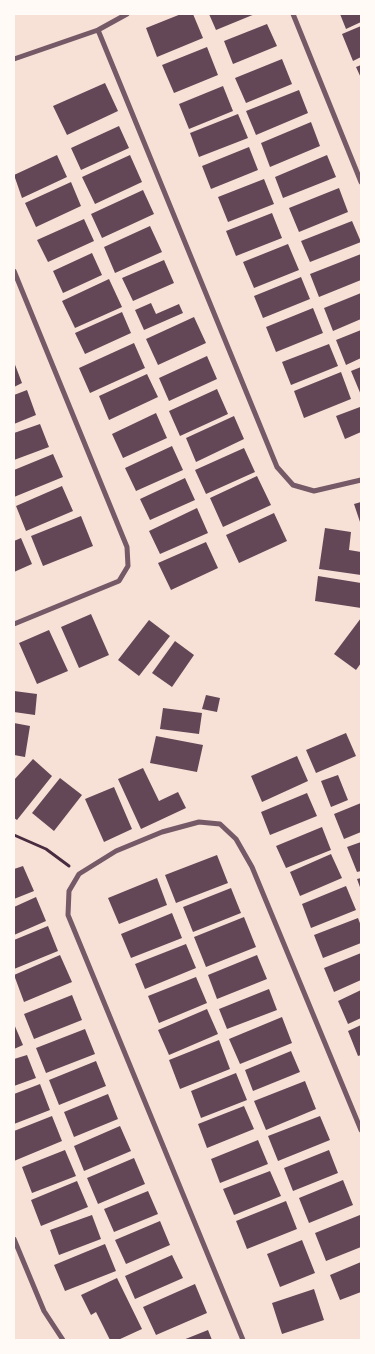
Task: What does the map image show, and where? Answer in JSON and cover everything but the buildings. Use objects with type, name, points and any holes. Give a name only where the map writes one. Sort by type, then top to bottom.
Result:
[{"type":"street","points":[[14,59],[98,30],[127,14]]},
{"type":"street","points":[[293,14],[361,182]]},
{"type":"street","points":[[98,30],[277,468],[293,485],[314,491],[361,480]]},
{"type":"street","points":[[14,271],[127,547],[128,566],[119,581],[14,624]]},
{"type":"street","points":[[243,1340],[68,915],[70,891],[79,874],[116,851],[162,832],[199,822],[220,824],[226,829],[236,839],[252,867],[361,1130]]},
{"type":"street","points":[[14,1239],[44,1311],[63,1340]]},
{"type":"path","points":[[14,835],[46,849],[79,874]]}]
